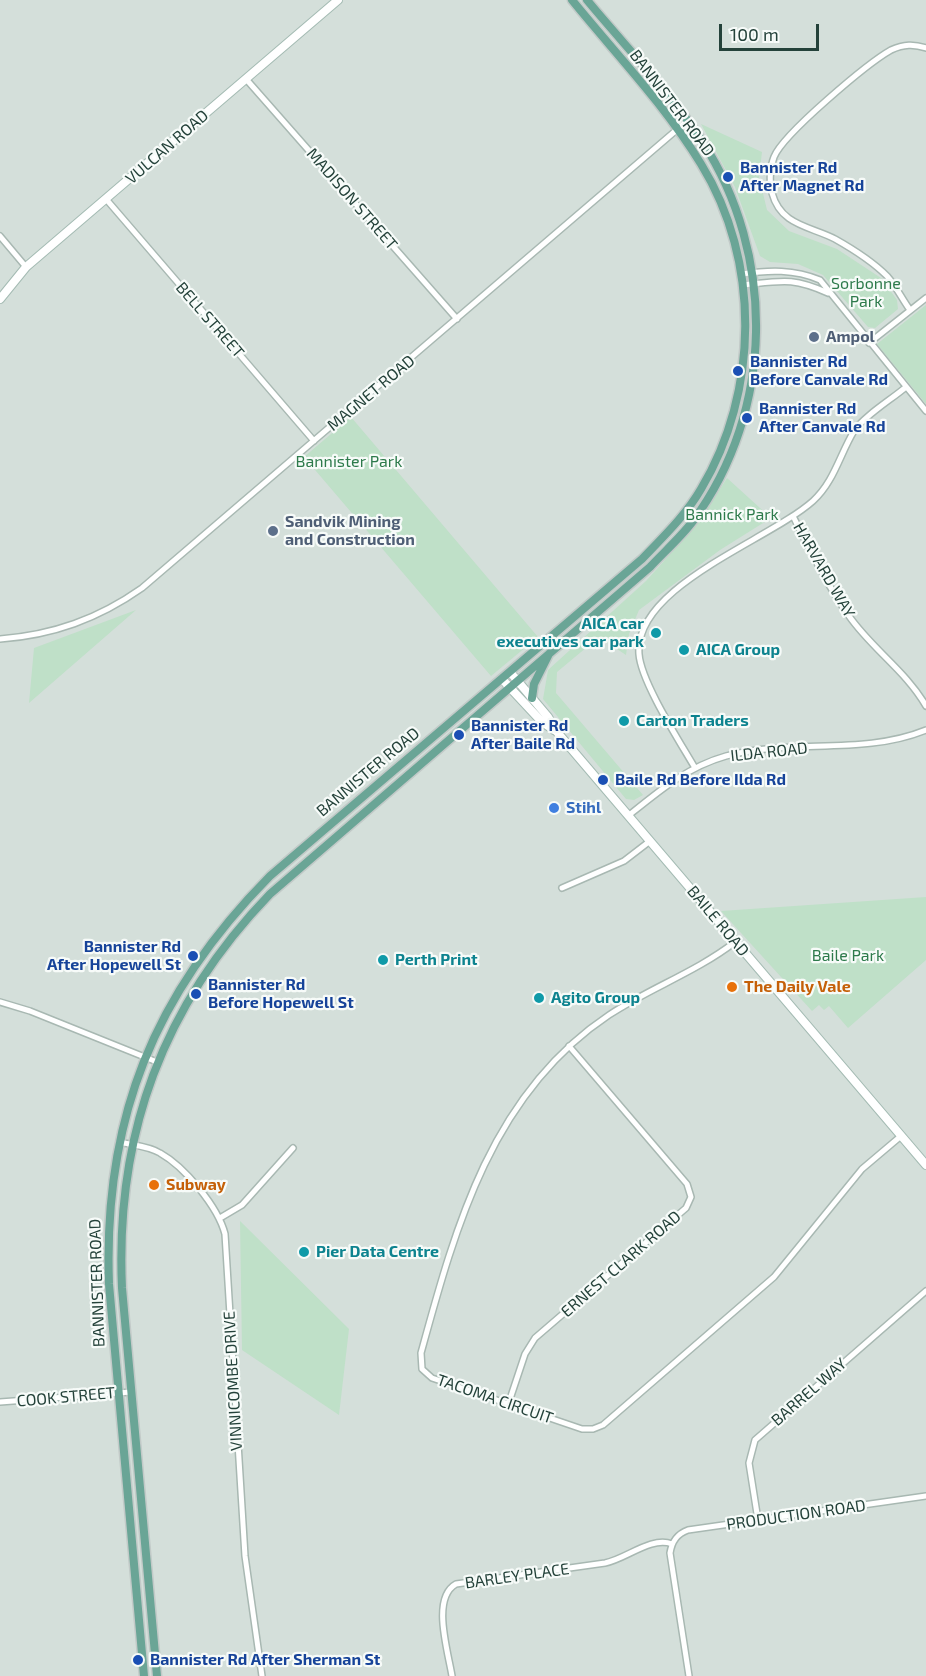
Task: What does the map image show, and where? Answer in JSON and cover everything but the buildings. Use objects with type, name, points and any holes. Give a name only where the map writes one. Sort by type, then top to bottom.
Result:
[{"type":"main road","name":"BANNISTER ROAD","points":[[144,1676],[108,1255],[110,1203],[119,1142],[145,1057],[188,974],[249,897],[312,839],[642,559],[684,514],[701,489],[726,433],[740,385],[746,330],[742,274],[720,200],[701,164],[678,130],[572,0]]},
{"type":"main road","name":"BANNISTER ROAD","points":[[157,1676],[131,1392],[121,1251],[123,1201],[132,1145],[157,1062],[193,990],[250,915],[295,872],[650,567],[693,521],[710,495],[737,437],[750,388],[756,347],[754,272],[747,242],[732,198],[712,159],[687,121],[587,0]]},
{"type":"main road","points":[[532,698],[534,684],[550,651]]},
{"type":"street","name":"VULCAN ROAD","points":[[0,299],[26,267],[338,0]]},
{"type":"street","points":[[910,310],[886,276],[834,239],[797,225],[779,207],[772,193],[770,176],[774,156],[785,140],[816,109],[892,50],[912,44],[926,48]]},
{"type":"street","name":"MADISON STREET","points":[[246,79],[458,319]]},
{"type":"street","name":"MAGNET ROAD","points":[[0,639],[53,632],[118,605],[201,539],[687,121]]},
{"type":"street","name":"BELL STREET","points":[[106,199],[314,441]]},
{"type":"street","points":[[0,236],[26,267]]},
{"type":"street","points":[[742,274],[788,271],[820,280],[926,411]]},
{"type":"street","points":[[743,285],[802,282],[830,294]]},
{"type":"street","points":[[869,343],[926,298]]},
{"type":"street","points":[[695,768],[645,676],[639,655],[640,635],[646,620],[655,607],[680,586],[793,516],[820,493],[841,462],[855,430],[906,387]]},
{"type":"street","name":"HARVARD WAY","points":[[793,516],[819,567],[850,617],[914,685],[926,706]]},
{"type":"street","name":"BAILE ROAD","points":[[510,672],[557,732],[926,1165]]},
{"type":"street","name":"BAILE ROAD","points":[[502,679],[542,722],[557,732]]},
{"type":"street","name":"ILDA ROAD","points":[[628,816],[663,788],[695,768],[741,753],[859,746],[896,740],[926,730]]},
{"type":"street","points":[[562,888],[624,861],[650,841]]},
{"type":"street","name":"TACOMA CIRCUIT","points":[[735,942],[713,959],[609,1015],[569,1046],[536,1080],[508,1118],[490,1153],[451,1244],[421,1353],[422,1369],[432,1378],[582,1429],[593,1429],[603,1425],[774,1277],[862,1169],[901,1136]]},
{"type":"street","points":[[0,1002],[157,1062]]},
{"type":"street","name":"ERNEST CLARK ROAD","points":[[508,1405],[525,1354],[536,1338],[686,1208],[691,1197],[687,1184],[569,1046]]},
{"type":"street","name":"VINNICOMBE DRIVE","points":[[119,1142],[158,1151],[168,1158],[212,1203],[225,1234],[245,1556],[262,1676]]},
{"type":"street","points":[[220,1218],[242,1205],[293,1148]]},
{"type":"street","name":"BARREL WAY","points":[[758,1520],[749,1463],[755,1440],[926,1291]]},
{"type":"street","name":"COOK STREET","points":[[0,1402],[131,1392]]},
{"type":"street","name":"PRODUCTION ROAD","points":[[672,1544],[687,1531],[926,1497]]},
{"type":"street","name":"BARLEY PLACE","points":[[452,1676],[441,1607],[444,1594],[449,1588],[456,1584],[605,1563],[627,1557],[651,1544],[672,1544]]},
{"type":"street","points":[[672,1544],[670,1553],[689,1676]]},
{"type":"shaded area","points":[[0,0],[926,0],[926,1676],[0,1676]]},
{"type":"green space","name":"Sorbonne Park","points":[[701,124],[762,152],[759,177],[767,210],[789,231],[837,249],[881,278],[897,300],[898,309],[875,328],[868,327],[823,275],[798,264],[770,262],[760,256],[735,187]]},
{"type":"green space","points":[[926,305],[926,404],[877,344]]},
{"type":"green space","name":"Bannister Park","points":[[351,417],[538,637],[491,676],[304,457]]},
{"type":"green space","name":"Bannick Park","points":[[727,478],[771,518],[720,550],[639,610],[629,634],[626,655],[599,637],[557,672],[556,693],[643,795],[634,800],[626,799],[543,699],[548,670],[646,581],[699,522]]},
{"type":"green space","points":[[136,610],[29,703],[34,648]]},
{"type":"green space","name":"Baile Park","points":[[926,897],[926,960],[848,1028],[829,1006],[824,1010],[819,1005],[812,1011],[721,911]]},
{"type":"green space","points":[[240,1221],[349,1329],[339,1415],[242,1350]]},
{"type":"place","name":"Bannister Rd After Magnet Rd","points":[[728,177]]},
{"type":"place","name":"Ampol","points":[[814,337]]},
{"type":"place","name":"Bannister Rd Before Canvale Rd","points":[[738,371]]},
{"type":"place","name":"Bannister Rd After Canvale Rd","points":[[747,418]]},
{"type":"place","name":"Sandvik Mining and Construction","points":[[273,531]]},
{"type":"place","name":"AICA car executives car park","points":[[656,633]]},
{"type":"place","name":"AICA Group","points":[[684,650]]},
{"type":"place","name":"Carton Traders","points":[[624,721]]},
{"type":"place","name":"Bannister Rd After Baile Rd","points":[[459,735]]},
{"type":"place","name":"Baile Rd Before Ilda Rd","points":[[603,780]]},
{"type":"place","name":"Stihl","points":[[554,808]]},
{"type":"place","name":"Bannister Rd After Hopewell St","points":[[193,956]]},
{"type":"place","name":"Perth Print","points":[[383,960]]},
{"type":"place","name":"The Daily Vale","points":[[732,987]]},
{"type":"place","name":"Bannister Rd Before Hopewell St","points":[[196,994]]},
{"type":"place","name":"Agito Group","points":[[539,998]]},
{"type":"place","name":"Subway","points":[[154,1185]]},
{"type":"place","name":"Pier Data Centre","points":[[304,1252]]},
{"type":"place","name":"Bannister Rd After Sherman St","points":[[138,1660]]}]
